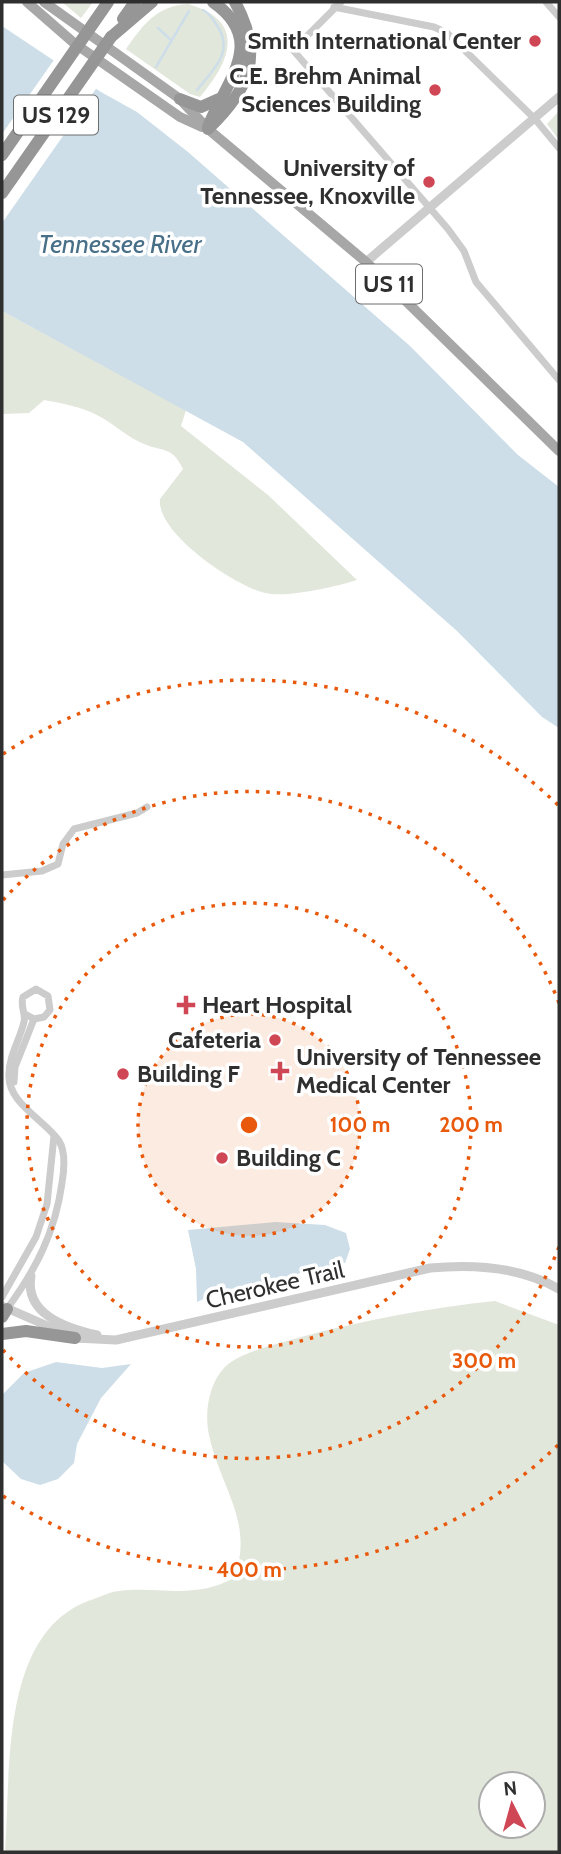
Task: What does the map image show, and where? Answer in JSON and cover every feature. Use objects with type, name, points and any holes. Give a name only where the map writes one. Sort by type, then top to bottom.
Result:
[{"type":"highway","name":"US 129","points":[[2,155],[108,2]]},
{"type":"highway","name":"US 129","points":[[2,193],[111,37],[129,16],[135,2]]},
{"type":"highway","points":[[129,16],[152,2]]},
{"type":"highway","points":[[208,129],[219,99],[236,74],[241,48],[237,27],[213,2]]},
{"type":"highway","points":[[208,129],[229,107],[250,68],[251,40],[235,2]]},
{"type":"highway","points":[[180,99],[201,107],[219,99]]},
{"type":"highway","points":[[2,1334],[26,1331],[75,1338]]},
{"type":"main road","name":"US 11","points":[[27,2],[74,43],[180,117],[208,129]]},
{"type":"main road","name":"US 11","points":[[44,2],[180,99],[208,129],[366,262],[559,451]]},
{"type":"street","points":[[546,2],[559,17]]},
{"type":"street","points":[[559,148],[535,119],[447,33],[434,27],[338,5],[293,50],[461,247],[471,275],[481,289],[559,380]]},
{"type":"street","points":[[366,262],[559,97]]},
{"type":"street","points":[[2,875],[42,871],[58,864],[63,844],[74,829],[137,813],[147,807]]},
{"type":"street","points":[[3,1307],[31,1276],[58,1216],[64,1163],[59,1142],[25,1107],[14,1090],[9,1073],[25,1014],[22,1001],[26,993],[36,989],[45,992],[50,1000],[50,1010],[44,1017],[34,1019],[25,1014]]},
{"type":"street","points":[[14,1090],[15,1068],[34,1019]]},
{"type":"street","points":[[3,1307],[47,1204],[54,1136]]},
{"type":"street","name":"Cherokee Trail","points":[[3,1307],[75,1338],[116,1340],[430,1268],[454,1266],[496,1269],[559,1289]]},
{"type":"street","points":[[31,1276],[30,1296],[42,1313],[83,1332],[116,1340]]},
{"type":"shaded area","points":[[62,2],[93,2],[81,18]]},
{"type":"shaded area","points":[[188,4],[207,11],[219,21],[226,31],[228,43],[219,70],[200,97],[190,94],[126,49],[151,18],[167,8]]},
{"type":"shaded area","points":[[559,111],[559,140],[547,124]]},
{"type":"shaded area","points":[[2,311],[186,410],[181,426],[268,495],[357,580],[324,589],[286,594],[265,593],[252,588],[200,556],[170,527],[162,513],[160,499],[183,469],[171,453],[138,441],[91,412],[64,404],[44,400],[29,413],[3,414]]},
{"type":"shaded area","points":[[495,1301],[559,1325],[559,1852],[5,1852],[8,1783],[16,1708],[25,1674],[39,1643],[59,1618],[88,1601],[115,1592],[205,1589],[234,1578],[239,1558],[238,1522],[214,1454],[207,1416],[210,1396],[218,1377],[231,1362],[265,1347],[397,1315]]},
{"type":"water","name":"Tennessee River","points":[[2,26],[101,92],[137,112],[188,152],[410,346],[518,455],[559,487],[559,728],[542,717],[457,631],[243,442],[2,311]]},
{"type":"water","points":[[276,1222],[325,1225],[346,1233],[350,1249],[345,1263],[222,1291],[197,1302],[196,1269],[188,1230]]},
{"type":"water","points":[[56,1362],[102,1368],[131,1364],[101,1398],[77,1444],[74,1463],[58,1479],[40,1485],[21,1479],[2,1461],[2,1395],[24,1373]]},
{"type":"pier","points":[[56,57],[98,86],[2,223],[2,134]]},
{"type":"waterway","points":[[197,90],[220,60],[224,45],[218,27],[203,10]]},
{"type":"waterway","points":[[156,67],[189,11]]},
{"type":"waterway","points":[[158,28],[171,40]]},
{"type":"place","name":"Smith International Center","points":[[535,41]]},
{"type":"place","name":"C.E. Brehm Animal Sciences Building","points":[[435,90]]},
{"type":"place","name":"University of Tennessee, Knoxville","points":[[429,182]]},
{"type":"place","name":"Heart Hospital","points":[[186,1005]]},
{"type":"place","name":"Cafeteria","points":[[275,1040]]},
{"type":"place","name":"University of Tennessee Medical Center","points":[[280,1071]]},
{"type":"place","name":"Building F","points":[[123,1074]]},
{"type":"place","name":"Building C","points":[[222,1158]]}]
